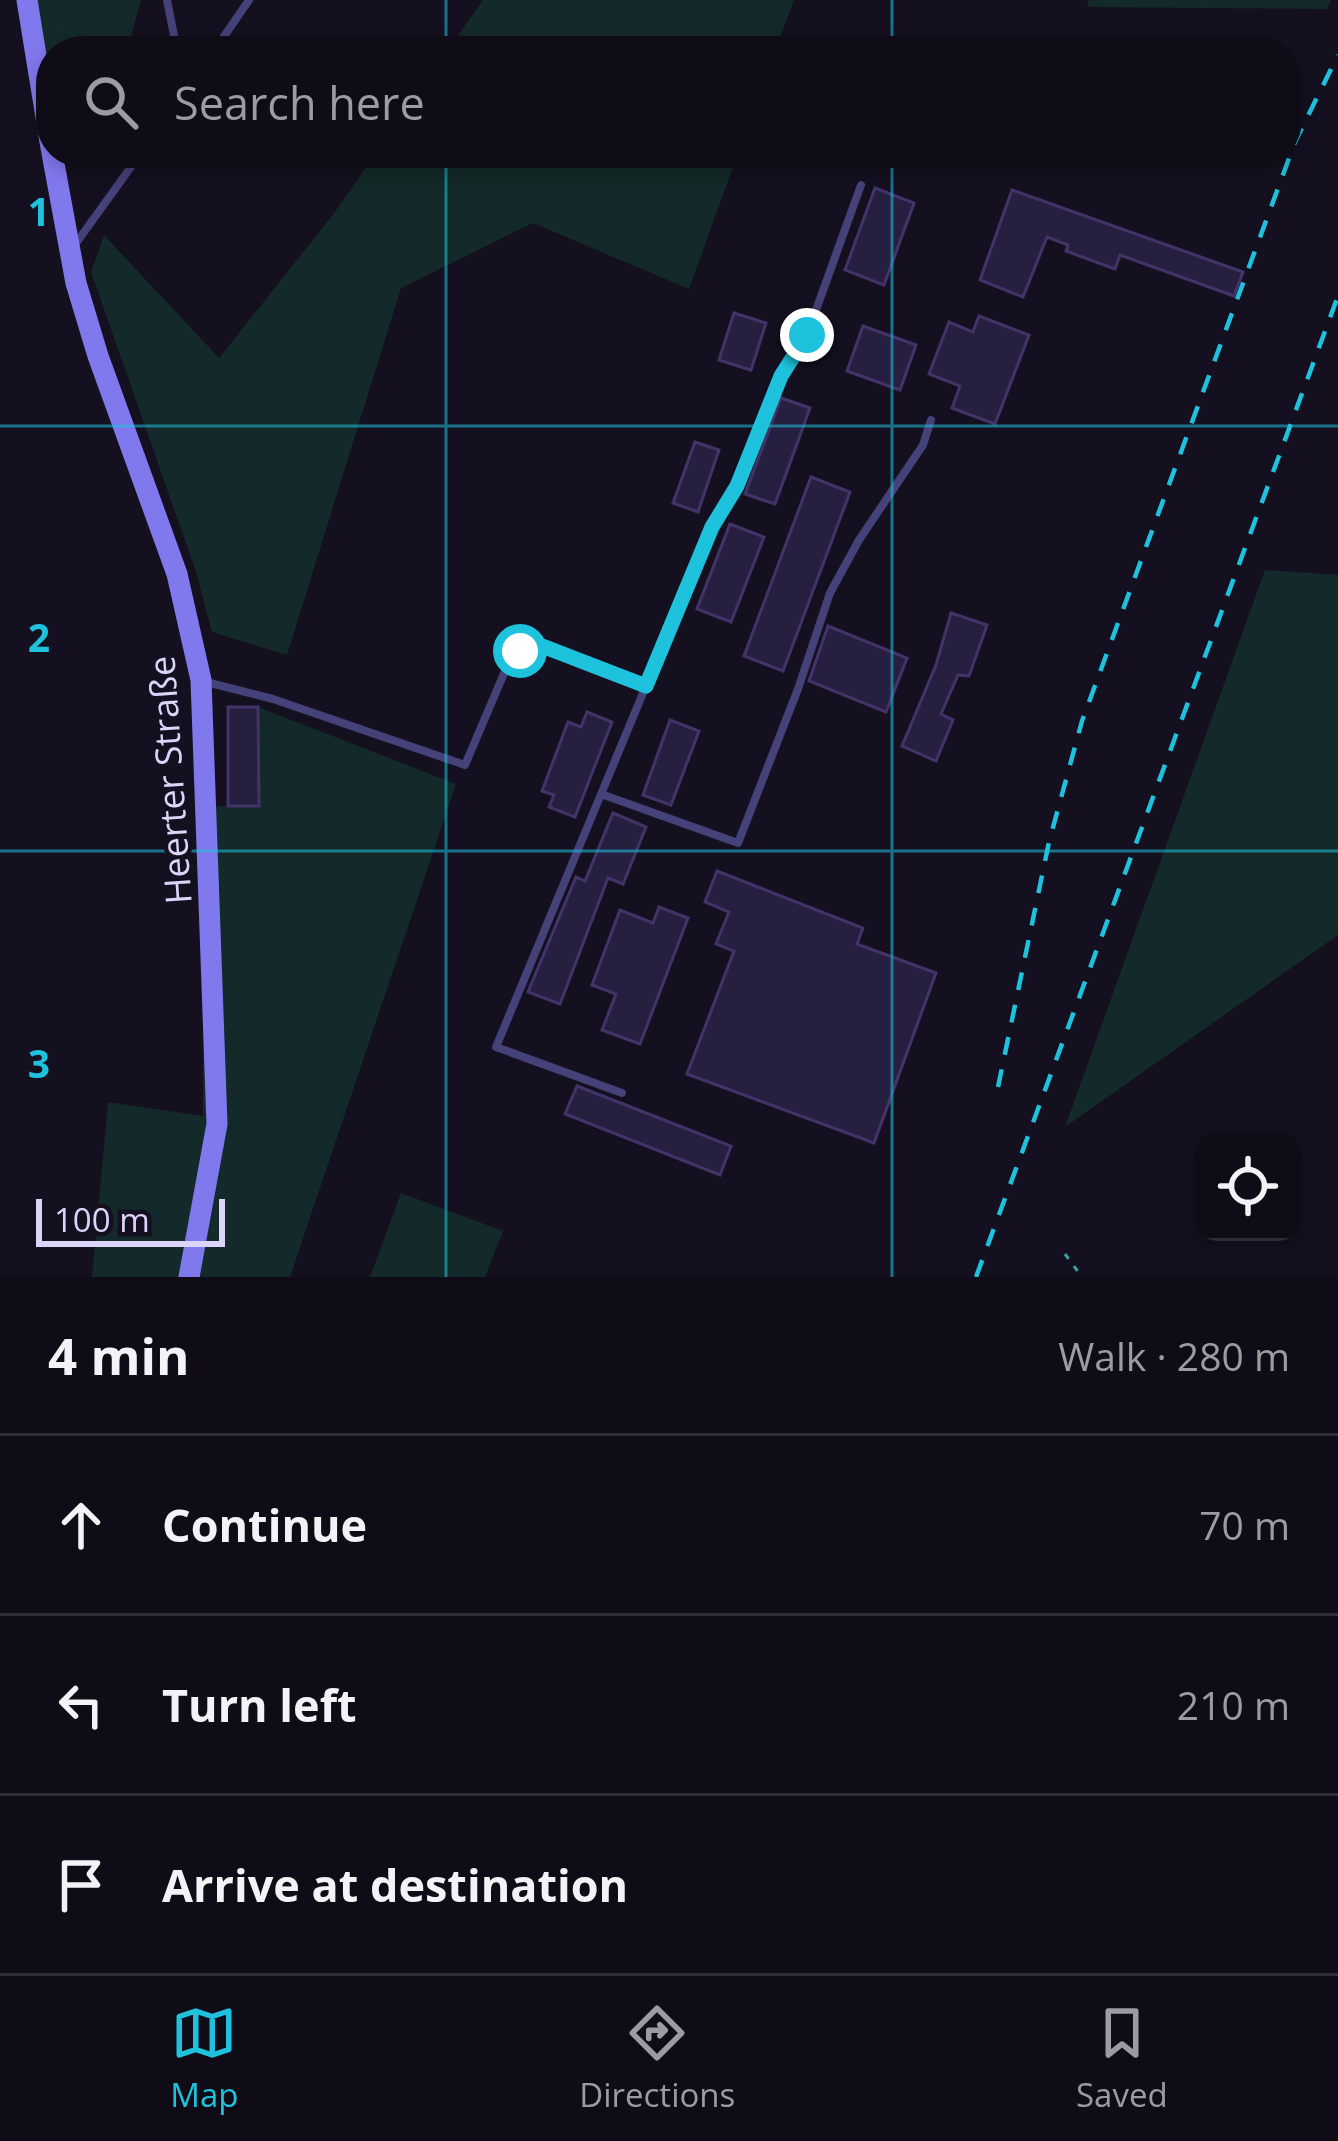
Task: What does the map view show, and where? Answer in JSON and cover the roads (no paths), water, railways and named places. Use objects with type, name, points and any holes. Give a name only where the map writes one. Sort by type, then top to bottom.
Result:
[{"type":"main road","name":"Heerter Straße","points":[[27,0],[36,56]]},
{"type":"main road","name":"Heerter Straße","points":[[54,168],[69,252],[98,356],[177,574],[201,680],[218,1124],[189,1277]]},
{"type":"lane","points":[[167,0],[174,36]]},
{"type":"lane","points":[[225,36],[250,0]]},
{"type":"lane","points":[[69,252],[130,168]]},
{"type":"lane","points":[[622,1093],[496,1047],[712,527],[737,486],[781,376],[807,335],[861,185]]},
{"type":"lane","points":[[602,794],[738,843],[830,592],[923,445],[932,420]]},
{"type":"lane","points":[[201,680],[274,699],[465,765],[508,664],[520,651],[537,644],[646,686]]},
{"type":"railway","points":[[1302,128],[1338,55]]},
{"type":"railway","points":[[998,1087],[1049,842],[1082,721],[1285,168]]},
{"type":"railway","points":[[976,1277],[1338,296]]}]
